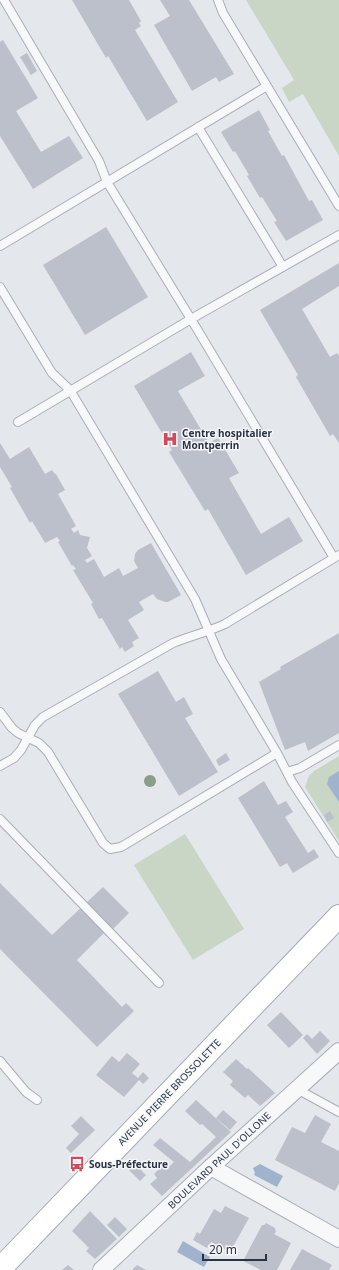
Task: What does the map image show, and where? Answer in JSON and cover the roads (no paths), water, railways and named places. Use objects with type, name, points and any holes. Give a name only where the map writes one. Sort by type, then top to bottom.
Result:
[{"type":"main road","name":"AVENUE PIERRE BROSSOLETTE","points":[[0,1269],[339,916]]},
{"type":"street","name":"BOULEVARD PAUL D'OLLONE","points":[[101,1270],[211,1167],[339,1051]]},
{"type":"street","points":[[211,1167],[339,1239]]},
{"type":"lane","points":[[0,766],[14,758],[21,750],[35,725],[53,711],[173,643],[225,624],[336,557],[107,182],[99,161],[4,0]]},
{"type":"lane","points":[[218,0],[223,13],[339,206]]},
{"type":"lane","points":[[0,246],[267,86]]},
{"type":"lane","points":[[198,128],[283,267]]},
{"type":"lane","points":[[18,422],[191,319],[339,236]]},
{"type":"lane","points":[[0,287],[52,373],[70,390],[195,599],[221,659],[287,772],[339,854]]},
{"type":"lane","points":[[0,712],[12,728],[39,743],[48,752],[103,843],[110,849],[121,847],[277,753]]},
{"type":"lane","points":[[287,772],[300,768],[339,745]]},
{"type":"lane","points":[[0,819],[160,984]]},
{"type":"lane","points":[[0,1061],[26,1092],[37,1100]]},
{"type":"lane","points":[[297,1089],[339,1112]]},
{"type":"water","points":[[339,771],[339,802],[327,784],[329,777]]},
{"type":"water","points":[[260,1164],[283,1176],[277,1187],[254,1175],[255,1173],[253,1168]]},
{"type":"water","points":[[183,1241],[210,1257],[204,1267],[177,1252]]},
{"type":"place","name":"Centre hospitalier Montperrin","points":[[170,439]]},
{"type":"place","name":"Sous-Préfecture","points":[[77,1164]]}]
